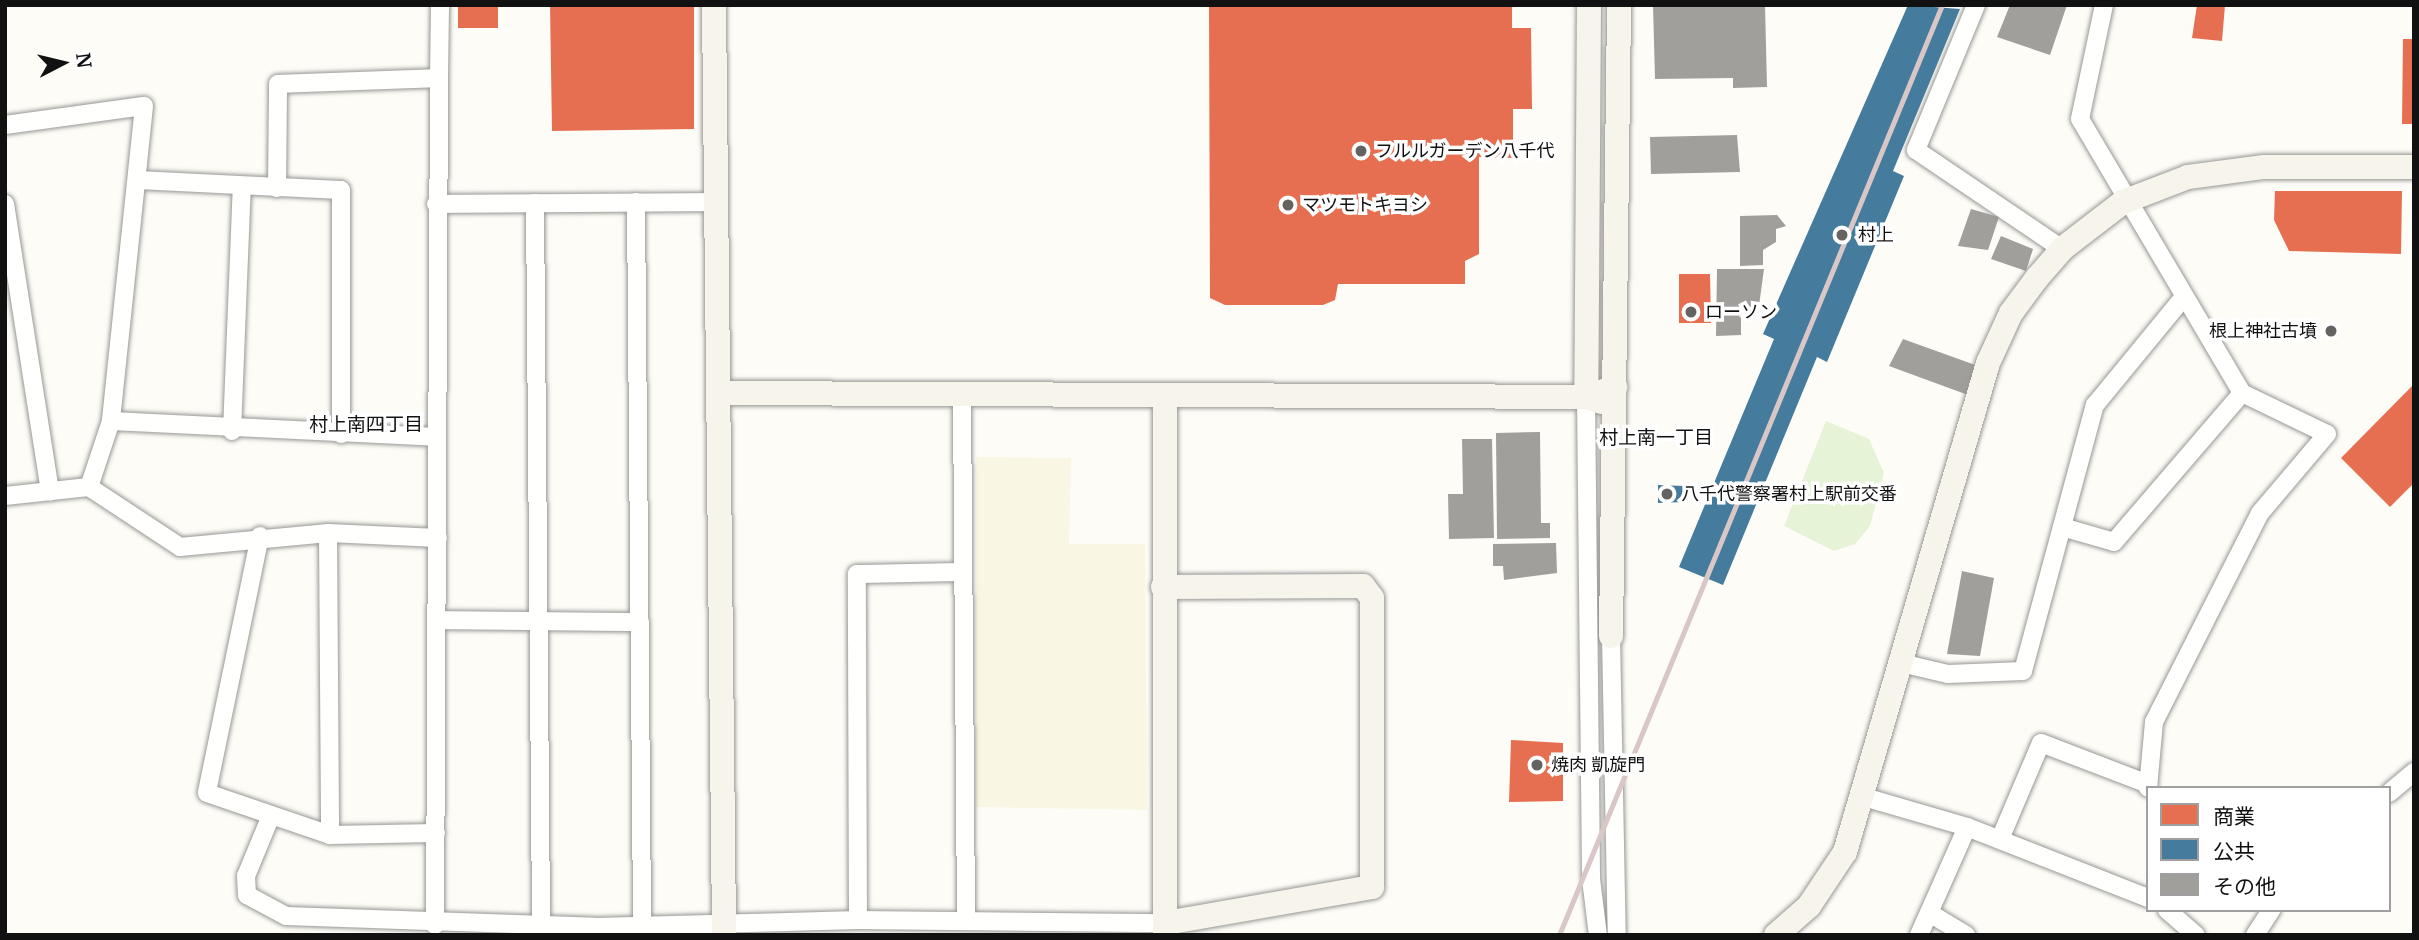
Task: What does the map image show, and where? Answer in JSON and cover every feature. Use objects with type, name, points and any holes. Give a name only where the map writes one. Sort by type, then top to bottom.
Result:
[{"type":"street","points":[[435,925],[439,620],[436,204],[440,5]]},
{"type":"street","points":[[714,5],[724,930]]},
{"type":"street","points":[[1588,5],[1586,397],[1591,879],[1598,935]]},
{"type":"street","points":[[1617,935],[1611,636],[1619,5]]},
{"type":"street","points":[[1976,5],[1916,150],[2062,249]]},
{"type":"street","points":[[2000,839],[2041,743],[2148,786],[2154,722],[2248,538],[2327,434],[2242,393],[2123,202],[2080,119],[2104,5]]},
{"type":"street","points":[[277,188],[278,84],[439,78]]},
{"type":"street","points":[[5,125],[145,106],[111,421],[89,487]]},
{"type":"street","points":[[1776,935],[1809,906],[1845,852],[1864,797],[1988,363],[2011,313],[2062,249],[2123,202],[2214,171],[2414,167]]},
{"type":"street","points":[[137,180],[341,190],[341,434]]},
{"type":"street","points":[[232,431],[242,187]]},
{"type":"street","points":[[636,202],[642,925]]},
{"type":"street","points":[[436,204],[716,202]]},
{"type":"street","points":[[534,203],[541,926]]},
{"type":"street","points":[[5,204],[50,492]]},
{"type":"street","points":[[1901,663],[1948,674],[2023,671],[2095,405],[2182,299]]},
{"type":"street","points":[[720,393],[962,397],[1615,396]]},
{"type":"street","points":[[2062,527],[2114,542],[2242,393]]},
{"type":"street","points":[[962,397],[965,920]]},
{"type":"street","points":[[1165,397],[1163,587],[1166,929]]},
{"type":"street","points":[[111,421],[232,431],[437,438]]},
{"type":"street","points":[[5,496],[89,487],[180,547],[260,537],[328,533],[438,538]]},
{"type":"street","points":[[328,533],[330,835]]},
{"type":"street","points":[[260,537],[207,793],[270,818],[330,835],[436,833]]},
{"type":"street","points":[[858,920],[857,575],[963,572]]},
{"type":"street","points":[[270,818],[246,876],[247,894],[256,904],[286,916],[435,925],[541,926],[595,931],[642,925],[724,930],[858,920],[965,920],[1166,929],[1372,887],[1372,612],[1369,590],[1363,586],[1163,587]]},
{"type":"street","points":[[439,620],[640,622]]},
{"type":"street","points":[[2391,791],[2414,772]]},
{"type":"street","points":[[1864,797],[1967,827],[2146,897]]},
{"type":"street","points":[[1919,935],[1931,914],[1967,827]]},
{"type":"street","points":[[2169,912],[2196,935]]},
{"type":"street","points":[[2255,935],[2270,912]]},
{"type":"street","points":[[1931,914],[1966,935]]},
{"type":"shaded area","points":[[976,457],[1071,458],[1069,544],[1145,544],[1147,810],[976,807]]},
{"type":"green space","points":[[1826,421],[1869,439],[1884,473],[1870,526],[1855,544],[1834,551],[1784,526]]},
{"type":"building: 商業","points":[[458,5],[498,5],[498,28],[458,28]]},
{"type":"building: 商業","points":[[550,5],[694,5],[694,129],[552,131]]},
{"type":"building: 商業","name":"フルルガーデン八千代","points":[[1209,5],[1512,5],[1512,28],[1531,28],[1532,109],[1513,109],[1513,158],[1479,157],[1479,254],[1465,261],[1465,284],[1338,284],[1335,300],[1323,305],[1225,305],[1210,298]]},
{"type":"building: 商業","points":[[2197,5],[2225,5],[2222,41],[2192,38]]},
{"type":"building: 商業","points":[[2403,39],[2414,39],[2414,124],[2402,124]]},
{"type":"building: 商業","points":[[2275,191],[2402,191],[2401,254],[2289,251],[2274,220]]},
{"type":"building: 商業","points":[[1679,274],[1710,274],[1711,323],[1679,323]]},
{"type":"building: 商業","points":[[2414,384],[2414,483],[2390,507],[2341,458]]},
{"type":"building: 商業","points":[[1511,740],[1563,743],[1563,801],[1509,802]]},
{"type":"building: 公共","points":[[1908,5],[1960,9],[1893,171],[1904,176],[1827,362],[1817,357],[1723,585],[1679,567],[1774,339],[1763,334]]},
{"type":"building: 公共","points":[[1658,485],[1684,486],[1683,502],[1658,503]]},
{"type":"building: その他","points":[[1653,5],[1765,5],[1767,87],[1733,88],[1733,78],[1655,79]]},
{"type":"building: その他","points":[[2010,5],[2067,5],[2050,55],[1997,37]]},
{"type":"building: その他","points":[[1737,135],[1740,172],[1651,174],[1650,137]]},
{"type":"building: その他","points":[[1971,209],[1999,217],[1988,250],[1958,246]]},
{"type":"building: その他","points":[[1777,215],[1786,226],[1776,229],[1776,242],[1763,250],[1763,265],[1740,266],[1740,216]]},
{"type":"building: その他","points":[[2001,236],[2033,249],[2026,271],[1991,259]]},
{"type":"building: その他","points":[[1717,269],[1764,269],[1758,313],[1741,309],[1741,335],[1716,336]]},
{"type":"building: その他","points":[[1903,339],[1978,366],[1968,395],[1889,366]]},
{"type":"building: その他","points":[[1540,432],[1541,523],[1550,523],[1550,538],[1497,539],[1496,433]]},
{"type":"building: その他","points":[[1462,439],[1492,439],[1494,538],[1449,539],[1448,494],[1463,494]]},
{"type":"building: その他","points":[[1556,543],[1557,573],[1504,580],[1503,566],[1493,566],[1493,544]]},
{"type":"building: その他","points":[[1962,571],[1994,578],[1980,656],[1947,654]]},
{"type":"railway","points":[[1559,935],[1942,5]]},
{"type":"place","name":"フルルガーデン八千代","points":[[1361,151]]},
{"type":"place","name":"マツモトキヨシ","points":[[1288,205]]},
{"type":"place","name":"村上","points":[[1842,235]]},
{"type":"place","name":"ローソン","points":[[1691,312]]},
{"type":"place","name":"根上神社古墳","points":[[2331,331]]},
{"type":"place","name":"八千代警察署村上駅前交番","points":[[1667,494]]},
{"type":"place","name":"焼肉 凱旋門","points":[[1537,765]]},
{"type":"district","name":"村上南四丁目","points":[[366,425]]},
{"type":"district","name":"村上南一丁目","points":[[1656,438]]}]
